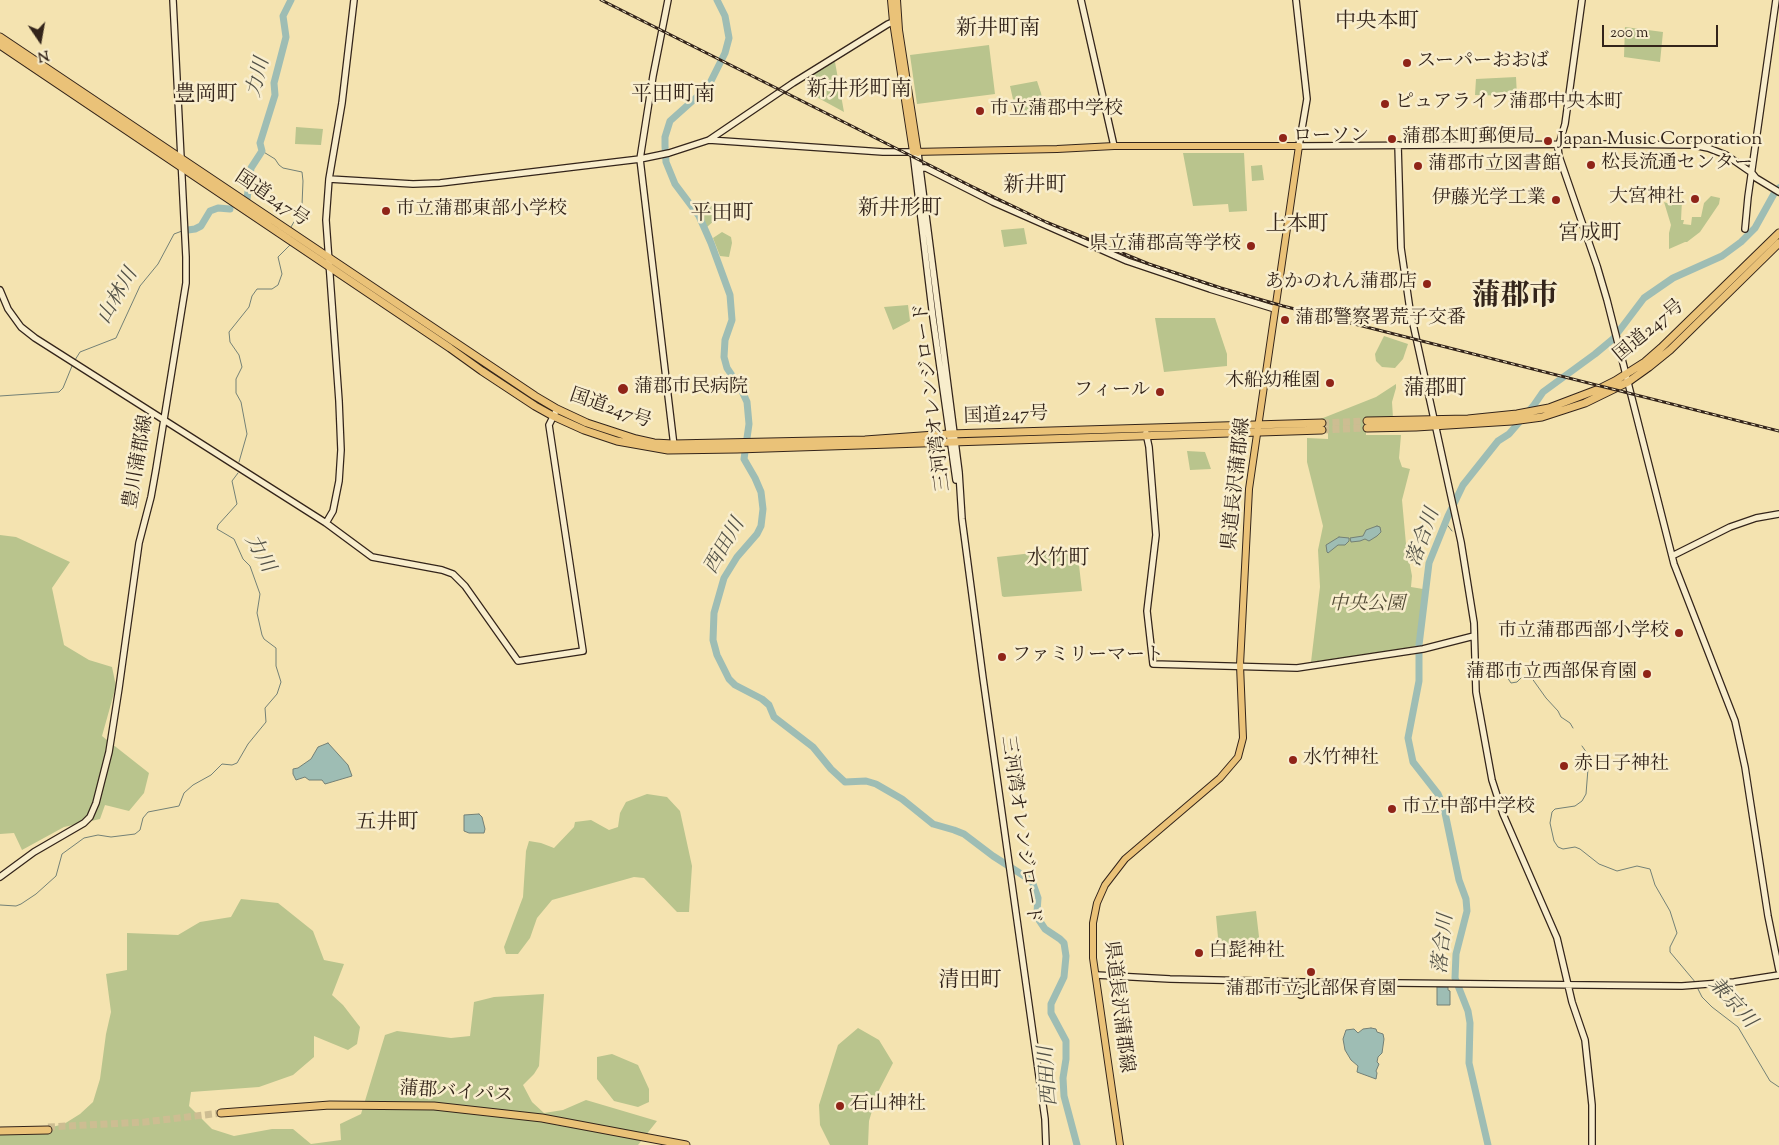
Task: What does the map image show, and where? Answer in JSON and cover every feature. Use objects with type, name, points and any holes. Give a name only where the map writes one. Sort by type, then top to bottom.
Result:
[{"type":"highway","name":"国道247号","points":[[0,38],[535,396],[555,413]]},
{"type":"highway","name":"国道247号","points":[[0,45],[450,348],[482,372],[584,430],[617,441],[674,447],[739,446],[865,440],[1322,427]]},
{"type":"highway","name":"国道247号","points":[[1434,422],[1534,411],[1582,396],[1615,381],[1645,362],[1661,348],[1779,233]]},
{"type":"highway","name":"国道247号","points":[[1367,425],[1512,421],[1553,414],[1585,403],[1628,382],[1670,350],[1779,243]]},
{"type":"highway","name":"蒲郡バイパス","points":[[674,1145],[542,1120],[448,1110],[401,1107],[332,1108],[221,1114],[330,1105],[434,1106],[542,1118],[686,1145]]},
{"type":"highway","points":[[0,1129],[48,1128]]},
{"type":"main road","points":[[891,0],[893,22],[916,152]]},
{"type":"main road","points":[[897,0],[899,30],[916,152]]},
{"type":"main road","points":[[916,152],[1114,146],[1299,146]]},
{"type":"main road","name":"県道長沢蒲郡線","points":[[1120,1145],[1092,946],[1093,923],[1097,903],[1105,886],[1125,859],[1220,778],[1238,757],[1242,738],[1240,665],[1249,489],[1299,146]]},
{"type":"street","name":"豊川蒲郡線","points":[[0,878],[34,852],[84,823],[90,817],[94,810],[115,719],[139,544],[151,497],[186,283],[173,0]]},
{"type":"street","points":[[326,523],[333,511],[339,481],[341,450],[326,220],[329,179],[342,103],[354,0]]},
{"type":"street","points":[[668,0],[653,76],[640,159],[674,447]]},
{"type":"street","points":[[1081,0],[1114,146]]},
{"type":"street","points":[[1296,0],[1307,99],[1299,146],[1693,145],[1726,155],[1752,173],[1756,178],[1779,192]]},
{"type":"street","points":[[1582,0],[1565,124],[1558,148],[1559,156],[1597,266],[1614,326],[1672,556],[1736,721],[1768,916],[1779,970]]},
{"type":"street","points":[[1745,229],[1776,0]]},
{"type":"street","points":[[329,179],[413,184],[440,183],[662,155],[709,140],[793,83],[893,22]]},
{"type":"street","points":[[709,140],[883,152],[916,152]]},
{"type":"street","points":[[1398,145],[1401,248],[1410,310],[1453,513],[1461,542],[1474,623],[1476,692],[1492,780],[1503,814],[1557,938],[1572,1002],[1585,1040],[1592,1105],[1592,1145]]},
{"type":"street","name":"三河湾オレンジロード","points":[[916,152],[921,168],[962,519],[1043,1110],[1046,1145]]},
{"type":"street","name":"三河湾オレンジロード","points":[[916,152],[933,318],[952,438]]},
{"type":"street","points":[[921,168],[926,168],[993,202],[1127,261],[1275,309]]},
{"type":"street","points":[[0,290],[8,310],[21,326],[35,338],[326,523],[372,557],[442,570],[453,574],[465,586],[518,661],[583,651],[549,425],[555,413]]},
{"type":"street","points":[[1145,432],[1149,447],[1156,535],[1147,612],[1153,664],[1297,668],[1423,649],[1474,636]]},
{"type":"street","points":[[1672,556],[1730,527],[1756,518],[1779,514]]},
{"type":"street","points":[[1096,975],[1227,981],[1696,986],[1779,975]]},
{"type":"green space","points":[[1625,27],[1663,32],[1660,62],[1624,57]]},
{"type":"green space","points":[[989,45],[995,94],[917,104],[910,55]]},
{"type":"green space","points":[[833,61],[835,62],[844,112],[811,94],[809,77]]},
{"type":"green space","points":[[1516,77],[1517,96],[1475,95],[1476,79]]},
{"type":"green space","points":[[1037,81],[1046,116],[1017,117],[1010,86]]},
{"type":"green space","points":[[296,127],[323,129],[321,145],[295,144]]},
{"type":"green space","points":[[1183,153],[1244,153],[1247,211],[1229,212],[1228,204],[1193,206]]},
{"type":"green space","points":[[1262,165],[1264,180],[1252,181],[1251,166]]},
{"type":"green space","points":[[1711,196],[1720,198],[1719,204],[1700,232],[1687,242],[1669,249],[1671,225],[1664,202],[1673,205],[1674,200],[1682,200],[1681,220],[1684,220],[1683,224],[1691,225],[1692,217],[1701,217],[1704,203]]},
{"type":"green space","points":[[718,205],[716,219],[707,227],[697,208]]},
{"type":"green space","points":[[1024,228],[1027,244],[1004,247],[1001,230]]},
{"type":"green space","points":[[722,232],[731,237],[732,243],[729,257],[720,256],[713,238]]},
{"type":"green space","points":[[908,305],[910,321],[893,330],[884,307]]},
{"type":"green space","points":[[1155,318],[1215,318],[1227,354],[1227,366],[1164,372]]},
{"type":"green space","points":[[1384,336],[1408,344],[1403,359],[1395,368],[1382,367],[1376,361],[1375,354]]},
{"type":"green space","name":"中央公園","points":[[1396,384],[1392,402],[1393,418],[1366,418],[1366,435],[1401,435],[1399,458],[1402,467],[1410,469],[1402,500],[1406,544],[1412,576],[1411,587],[1423,589],[1425,593],[1417,648],[1311,662],[1320,587],[1318,550],[1323,526],[1307,462],[1307,438],[1328,439],[1328,420],[1318,420],[1376,397]]},
{"type":"green space","points":[[1187,451],[1205,452],[1211,469],[1190,470]]},
{"type":"green space","points":[[0,535],[16,537],[70,562],[52,588],[64,645],[89,660],[112,667],[116,686],[102,736],[149,773],[144,793],[129,811],[105,805],[100,819],[64,827],[22,850],[14,833],[0,834]]},
{"type":"green space","points":[[1077,548],[1082,591],[1002,596],[997,557]]},
{"type":"green space","points":[[647,794],[667,797],[680,811],[692,866],[689,912],[677,912],[644,878],[634,877],[552,900],[537,918],[530,938],[518,954],[506,954],[504,947],[523,897],[526,851],[529,841],[554,848],[574,827],[575,822],[591,820],[609,830],[618,827],[620,813],[626,802]]},
{"type":"green space","points":[[241,899],[278,903],[313,931],[324,960],[344,964],[332,995],[343,1005],[360,1027],[357,1044],[348,1050],[314,1036],[314,1057],[293,1075],[259,1087],[191,1092],[189,1106],[212,1129],[234,1136],[272,1129],[293,1129],[311,1144],[341,1140],[340,1124],[361,1114],[385,1035],[397,1031],[451,1038],[470,1036],[474,1002],[494,997],[544,994],[539,1066],[523,1085],[532,1102],[544,1113],[563,1110],[586,1100],[657,1121],[638,1145],[0,1145],[0,1135],[64,1124],[80,1114],[93,1102],[100,1079],[111,1012],[106,974],[127,970],[127,933],[178,935],[200,922],[231,917]]},
{"type":"green space","points":[[1256,911],[1261,954],[1220,959],[1216,916]]},
{"type":"green space","points":[[858,1028],[879,1040],[893,1063],[877,1094],[869,1121],[868,1145],[830,1145],[820,1125],[819,1105],[838,1045]]},
{"type":"green space","points":[[612,1054],[638,1065],[649,1089],[649,1102],[638,1107],[614,1101],[597,1079],[597,1057]]},
{"type":"water","points":[[1377,526],[1380,527],[1381,532],[1369,541],[1365,539],[1351,542],[1350,538],[1363,536],[1366,530]]},
{"type":"water","points":[[1339,537],[1349,538],[1349,541],[1345,545],[1338,545],[1328,553],[1326,545]]},
{"type":"water","points":[[328,743],[348,765],[352,776],[325,784],[322,780],[309,780],[305,777],[296,780],[293,769],[298,768],[311,759],[318,747]]},
{"type":"water","points":[[479,814],[482,817],[484,833],[464,831],[464,815]]},
{"type":"water","points":[[1437,987],[1448,987],[1450,991],[1450,1005],[1437,1005]]},
{"type":"water","points":[[1371,1028],[1383,1034],[1384,1039],[1382,1053],[1378,1057],[1377,1062],[1379,1064],[1376,1071],[1376,1079],[1357,1072],[1358,1066],[1351,1060],[1345,1050],[1343,1039],[1346,1030],[1354,1029],[1358,1033],[1363,1029]]},
{"type":"waterway","name":"力川","points":[[247,199],[251,168],[262,151],[260,143],[275,95],[274,83],[286,37],[283,16],[291,0]]},
{"type":"waterway","name":"西田川","points":[[717,0],[725,16],[729,38],[725,53],[708,87],[670,121],[665,137],[666,162],[675,184],[699,216],[730,295],[732,320],[725,340],[724,357],[727,368],[747,402],[749,424],[744,459],[761,492],[763,509],[761,526],[757,534],[737,557],[724,578],[714,613],[713,640],[717,655],[729,679],[735,685],[762,699],[769,705],[774,717],[813,747],[831,769],[845,782],[866,781],[876,784],[902,799],[933,824],[964,834],[993,856],[1032,881],[1038,898],[1037,912],[1039,920],[1045,929],[1064,943],[1066,956],[1064,977],[1051,1004],[1051,1013],[1066,1041],[1063,1078],[1064,1096],[1077,1145]]},
{"type":"waterway","name":"力川","points":[[262,151],[275,159],[283,168],[302,172],[302,205],[291,227]]},
{"type":"waterway","name":"落合川","points":[[1488,1145],[1469,1063],[1470,1023],[1468,1011],[1455,978],[1456,954],[1467,911],[1466,899],[1459,880],[1444,808],[1438,794],[1413,762],[1408,738],[1419,681],[1419,645],[1429,563],[1463,485],[1498,441],[1509,434],[1543,392],[1613,339],[1644,298],[1673,278],[1722,256],[1741,242],[1755,228],[1779,188]]},
{"type":"waterway","name":"山林川","points":[[188,230],[201,226],[210,211],[218,208],[230,209]]},
{"type":"waterway","name":"山林川","points":[[75,360],[80,352],[116,338],[140,286],[158,264],[174,234],[182,231]]},
{"type":"waterway","name":"力川","points":[[239,462],[247,434],[241,402],[236,393],[236,379],[242,367],[239,355],[230,342],[229,332],[249,307],[252,296],[257,289],[272,289],[278,285],[282,274],[278,257],[290,245]]},
{"type":"waterway","name":"山林川","points":[[0,396],[59,392],[63,388],[72,366]]},
{"type":"waterway","points":[[0,905],[16,906],[36,894],[56,876],[62,854],[84,838],[98,835],[111,837],[135,834],[140,830],[143,818],[148,812],[179,806],[184,793],[193,785],[211,775],[222,764],[232,765],[237,763],[248,744],[266,722],[265,708],[277,694],[281,682],[276,666],[276,648],[264,639],[262,635],[257,613],[260,594],[250,566],[243,559],[234,539],[217,529],[218,525],[237,504],[232,481],[238,473]]},
{"type":"waterway","name":"兼京川","points":[[1445,522],[1452,531]]},
{"type":"waterway","name":"兼京川","points":[[1477,657],[1485,665],[1503,671],[1511,683],[1517,682],[1524,675],[1531,677],[1561,717],[1570,723],[1573,728]]},
{"type":"waterway","name":"兼京川","points":[[1582,746],[1589,756],[1586,794],[1582,801],[1575,806],[1555,809],[1552,812],[1550,823],[1554,841],[1558,847],[1563,849],[1575,847],[1580,849],[1599,864],[1617,871],[1637,866],[1650,869],[1655,885],[1670,911],[1677,933],[1670,947],[1670,952],[1696,983]]},
{"type":"waterway","name":"兼京川","points":[[1697,987],[1702,997],[1712,1007],[1738,1027],[1770,1081],[1779,1087]]},
{"type":"tunnel","points":[[1322,423],[1367,421]]},
{"type":"tunnel","points":[[1322,430],[1367,428]]},
{"type":"tunnel","points":[[48,1127],[145,1122],[221,1113]]},
{"type":"railway","points":[[601,0],[971,186],[1046,222],[1149,264],[1283,306],[1779,431]]},
{"type":"place","name":"スーパーおおば","points":[[1407,63]]},
{"type":"place","name":"ピュアライフ蒲郡中央本町","points":[[1385,104]]},
{"type":"place","name":"市立蒲郡中学校","points":[[980,111]]},
{"type":"place","name":"ローソン","points":[[1283,138]]},
{"type":"place","name":"蒲郡本町郵便局","points":[[1392,139]]},
{"type":"place","name":"Japan Music Corporation","points":[[1548,141]]},
{"type":"place","name":"松長流通センター","points":[[1591,165]]},
{"type":"place","name":"蒲郡市立図書館","points":[[1418,166]]},
{"type":"place","name":"大宮神社","points":[[1695,199]]},
{"type":"place","name":"伊藤光学工業","points":[[1556,200]]},
{"type":"place","name":"市立蒲郡東部小学校","points":[[386,211]]},
{"type":"place","name":"県立蒲郡高等学校","points":[[1251,246]]},
{"type":"place","name":"あかのれん蒲郡店","points":[[1427,284]]},
{"type":"place","name":"蒲郡警察署荒子交番","points":[[1285,320]]},
{"type":"place","name":"木船幼稚園","points":[[1330,383]]},
{"type":"place","name":"蒲郡市民病院","points":[[623,389]]},
{"type":"place","name":"フィール","points":[[1160,392]]},
{"type":"place","name":"市立蒲郡西部小学校","points":[[1679,633]]},
{"type":"place","name":"ファミリーマート","points":[[1002,657]]},
{"type":"place","name":"蒲郡市立西部保育園","points":[[1647,674]]},
{"type":"place","name":"水竹神社","points":[[1293,760]]},
{"type":"place","name":"赤日子神社","points":[[1564,766]]},
{"type":"place","name":"市立中部中学校","points":[[1392,809]]},
{"type":"place","name":"白髭神社","points":[[1199,953]]},
{"type":"place","name":"蒲郡市立北部保育園","points":[[1311,972]]},
{"type":"place","name":"石山神社","points":[[840,1106]]},
{"type":"district","name":"中央本町","points":[[1377,23]]},
{"type":"district","name":"新井町南","points":[[998,30]]},
{"type":"district","name":"新井形町南","points":[[859,91]]},
{"type":"district","name":"豊岡町","points":[[206,96]]},
{"type":"district","name":"平田町南","points":[[673,96]]},
{"type":"district","name":"新井町","points":[[1035,187]]},
{"type":"district","name":"新井形町","points":[[900,210]]},
{"type":"district","name":"平田町","points":[[722,215]]},
{"type":"district","name":"上本町","points":[[1297,226]]},
{"type":"district","name":"宮成町","points":[[1590,235]]},
{"type":"district","name":"蒲郡市","points":[[1515,299]]},
{"type":"district","name":"蒲郡町","points":[[1435,390]]},
{"type":"district","name":"水竹町","points":[[1058,560]]},
{"type":"district","name":"五井町","points":[[387,824]]},
{"type":"district","name":"清田町","points":[[970,982]]}]
